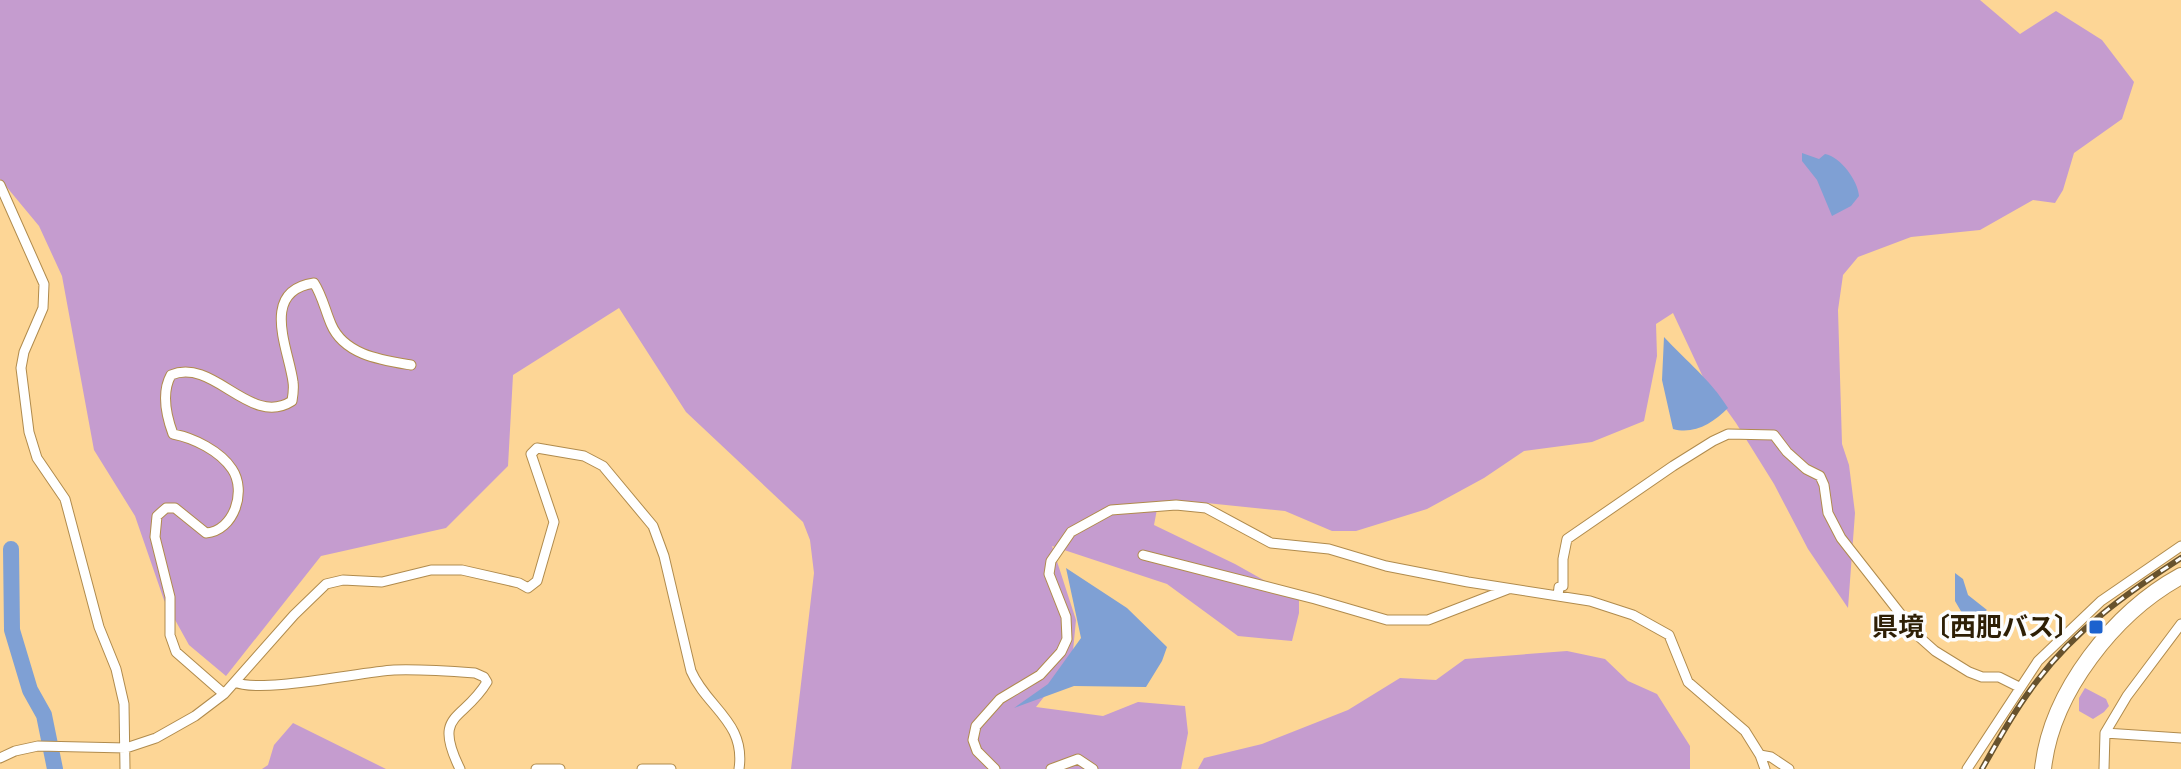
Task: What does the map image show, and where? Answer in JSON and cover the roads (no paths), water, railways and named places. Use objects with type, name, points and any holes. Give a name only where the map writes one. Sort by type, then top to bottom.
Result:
[{"type":"highway","points":[[2043,769],[2046,746],[2057,717],[2088,662],[2119,621],[2135,606],[2181,576]]},
{"type":"street","points":[[0,185],[44,284],[43,308],[24,352],[21,368],[29,432],[37,458],[65,499],[83,574],[116,669],[124,704],[125,769]]},
{"type":"street","points":[[224,694],[176,652],[170,635],[170,597],[155,537],[157,516],[166,508],[175,508],[204,532],[219,531],[230,519],[238,501],[237,478],[231,466],[219,455],[198,442],[173,434],[167,419],[165,385],[171,375],[194,372],[264,407],[284,406],[292,401],[293,382],[281,338],[282,309],[302,285],[314,283],[339,338],[363,354],[411,365]]},
{"type":"street","points":[[1558,596],[1559,587],[1563,586],[1567,539],[1713,441],[1728,434],[1774,435],[1806,469],[1820,476],[1828,513],[1841,538],[1917,635],[1935,651],[1969,672],[1982,677],[1999,677],[2019,687]]},
{"type":"street","points":[[0,758],[38,746],[126,748],[156,738],[195,716],[224,694],[326,584],[343,580],[382,582],[431,570],[462,570],[519,583],[528,588],[537,581],[554,522],[531,454],[537,448],[584,456],[603,466],[653,526],[664,556],[691,671],[697,686],[727,718],[737,735],[739,769]]},
{"type":"street","points":[[995,769],[975,745],[976,726],[1000,699],[1040,675],[1061,652],[1067,639],[1066,617],[1049,574],[1051,561],[1071,532],[1111,510],[1176,505],[1206,508],[1271,543],[1329,549],[1386,566],[1590,601],[1633,615],[1669,635],[1688,682],[1745,731],[1765,769]]},
{"type":"street","points":[[1967,769],[2038,661],[2101,601],[2181,546]]},
{"type":"street","points":[[1143,555],[1387,620],[1428,620],[1511,588]]},
{"type":"street","points":[[2104,769],[2105,733],[2127,696],[2181,624]]},
{"type":"street","points":[[235,682],[243,686],[275,686],[395,670],[475,673],[487,682],[454,717],[447,729],[449,743],[460,769]]},
{"type":"street","points":[[2105,733],[2181,738]]},
{"type":"street","points":[[1760,755],[1771,757],[1789,769]]},
{"type":"street","points":[[1051,769],[1078,759],[1093,769]]},
{"type":"street","points":[[536,769],[560,769]]},
{"type":"street","points":[[642,769],[671,769]]},
{"type":"water","points":[[1802,153],[1819,159],[1825,154],[1843,165],[1858,190],[1859,196],[1851,206],[1832,216],[1817,180],[1802,161]]},
{"type":"water","points":[[1664,337],[1706,379],[1728,408],[1703,426],[1688,430],[1673,429],[1662,380]]},
{"type":"water","points":[[1066,568],[1127,608],[1167,647],[1162,661],[1146,687],[1074,686],[1014,708],[1048,684],[1081,638]]},
{"type":"water","points":[[1955,573],[1963,579],[1968,595],[1987,610],[1969,625],[1955,601]]},
{"type":"waterway","points":[[11,549],[12,630],[30,690],[44,715],[55,769]]},
{"type":"railway","points":[[1982,769],[2029,691],[2068,645],[2122,599],[2181,558]]},
{"type":"place","name":"県境〔西肥バス〕","points":[[2096,627]]}]
